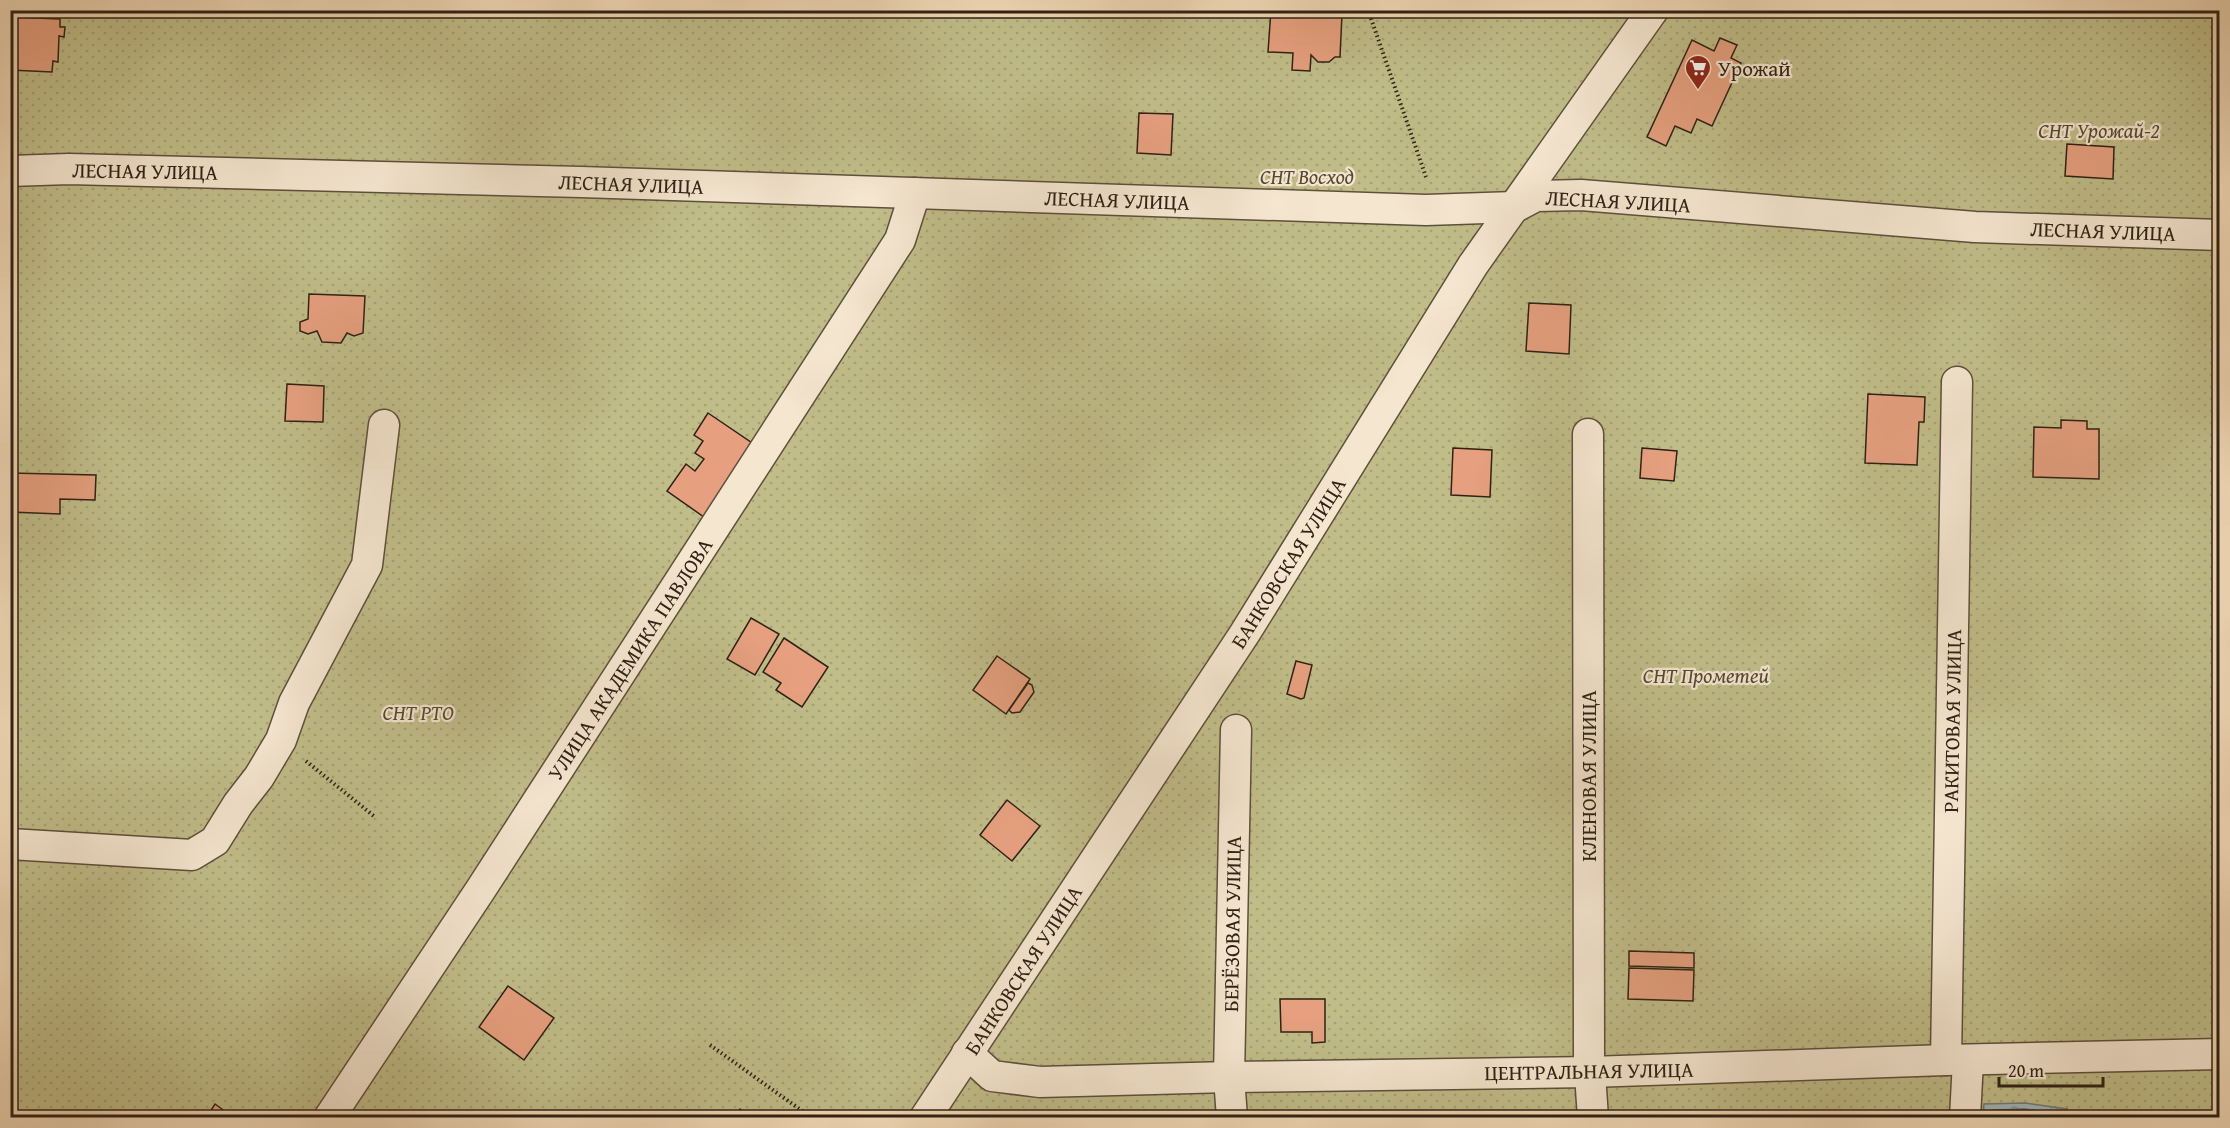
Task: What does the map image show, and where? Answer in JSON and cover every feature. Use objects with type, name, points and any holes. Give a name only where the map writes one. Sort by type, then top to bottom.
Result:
[{"type":"street","name":"БАНКОВСКАЯ УЛИЦА","points":[[925,1118],[1245,633],[1473,264],[1653,10]]},
{"type":"street","name":"ЛЕСНАЯ УЛИЦА","points":[[10,171],[69,169],[581,182],[1438,210],[1515,207],[1536,196],[1581,195],[1975,226],[2220,235]]},
{"type":"street","name":"УЛИЦА АКАДЕМИКА ПАВЛОВА","points":[[329,1118],[488,880],[900,240],[915,193]]},
{"type":"street","name":"РАКИТОВАЯ УЛИЦА","points":[[1957,382],[1957,1060],[1965,1118]]},
{"type":"street","points":[[10,844],[192,855],[215,841],[238,804],[259,777],[281,740],[294,703],[367,565],[384,425]]},
{"type":"street","name":"КЛЕНОВАЯ УЛИЦА","points":[[1588,434],[1590,1072],[1593,1118]]},
{"type":"street","name":"БЕРЁЗОВАЯ УЛИЦА","points":[[1232,1118],[1229,1077],[1236,730]]},
{"type":"street","name":"ЦЕНТРАЛЬНАЯ УЛИЦА","points":[[968,1053],[992,1076],[1040,1082],[1590,1072],[2220,1054]]},
{"type":"path","points":[[1368,10],[1438,210]]},
{"type":"path","points":[[281,740],[375,817]]},
{"type":"path","points":[[710,1045],[812,1118]]},
{"type":"green space","points":[[10,11],[2219,11],[2219,1117],[2067,1117],[2067,1109],[1985,1104],[1983,1118],[11,1117]]},
{"type":"water","points":[[2025,1103],[2067,1109],[2067,1117],[1983,1117],[1984,1104]]},
{"type":"building","points":[[1271,10],[1342,14],[1340,57],[1335,57],[1329,62],[1318,62],[1311,55],[1310,71],[1292,70],[1293,53],[1268,52]]},
{"type":"building","points":[[12,17],[60,19],[60,27],[65,27],[64,37],[59,36],[58,62],[53,61],[52,72],[10,70]]},
{"type":"building","name":"Урожай","points":[[1720,38],[1737,45],[1731,58],[1741,63],[1712,126],[1697,119],[1691,133],[1675,126],[1666,146],[1647,137],[1692,40],[1714,51]]},
{"type":"building","points":[[1139,113],[1173,114],[1171,155],[1137,153]]},
{"type":"building","points":[[2067,144],[2114,147],[2113,179],[2065,176]]},
{"type":"building","points":[[309,294],[365,296],[363,333],[354,336],[347,333],[341,343],[322,342],[317,331],[308,334],[300,331],[300,322],[308,319]]},
{"type":"building","points":[[1529,303],[1571,305],[1569,354],[1526,351]]},
{"type":"building","points":[[287,384],[324,386],[323,422],[285,421]]},
{"type":"building","points":[[1868,394],[1925,397],[1924,422],[1919,422],[1917,465],[1865,463]]},
{"type":"building","points":[[708,413],[761,449],[711,522],[667,491],[686,464],[695,471],[704,459],[695,453],[703,441],[694,435]]},
{"type":"building","points":[[2061,420],[2087,421],[2087,429],[2099,429],[2099,479],[2033,477],[2034,427],[2061,428]]},
{"type":"building","points":[[1453,448],[1492,450],[1490,497],[1451,495]]},
{"type":"building","points":[[1642,448],[1677,451],[1674,481],[1640,478]]},
{"type":"building","points":[[10,473],[96,475],[95,500],[60,499],[60,514],[10,512]]},
{"type":"building","points":[[2215,543],[2220,543],[2220,590],[2215,590]]},
{"type":"building","points":[[751,618],[779,634],[755,675],[727,659]]},
{"type":"building","points":[[784,638],[828,667],[802,707],[776,690],[781,683],[763,672]]},
{"type":"building","points":[[997,656],[1030,679],[1006,714],[973,690]]},
{"type":"building","points":[[1296,661],[1312,665],[1304,698],[1301,699],[1287,694]]},
{"type":"building","points":[[1028,683],[1032,685],[1034,692],[1020,712],[1012,713],[1009,710]]},
{"type":"building","points":[[1007,800],[1040,826],[1012,861],[980,835]]},
{"type":"building","points":[[1629,951],[1694,953],[1694,968],[1629,966]]},
{"type":"building","points":[[1629,968],[1694,970],[1693,1001],[1628,999]]},
{"type":"building","points":[[508,986],[554,1018],[524,1060],[479,1027]]},
{"type":"building","points":[[1280,999],[1325,999],[1325,1042],[1312,1043],[1312,1032],[1281,1032]]},
{"type":"building","points":[[215,1104],[234,1118],[206,1118]]},
{"type":"building","points":[[740,1109],[752,1118],[735,1118]]},
{"type":"building","points":[[1551,1111],[1551,1118],[1501,1118],[1501,1112]]},
{"type":"place","name":"Урожай","points":[[1698,91]]},
{"type":"park label","name":"СНТ Урожай-2","points":[[2099,130]]},
{"type":"park label","name":"СНТ Восход","points":[[1307,176]]},
{"type":"park label","name":"СНТ Прометей","points":[[1706,675]]},
{"type":"park label","name":"СНТ РТО","points":[[418,712]]}]
